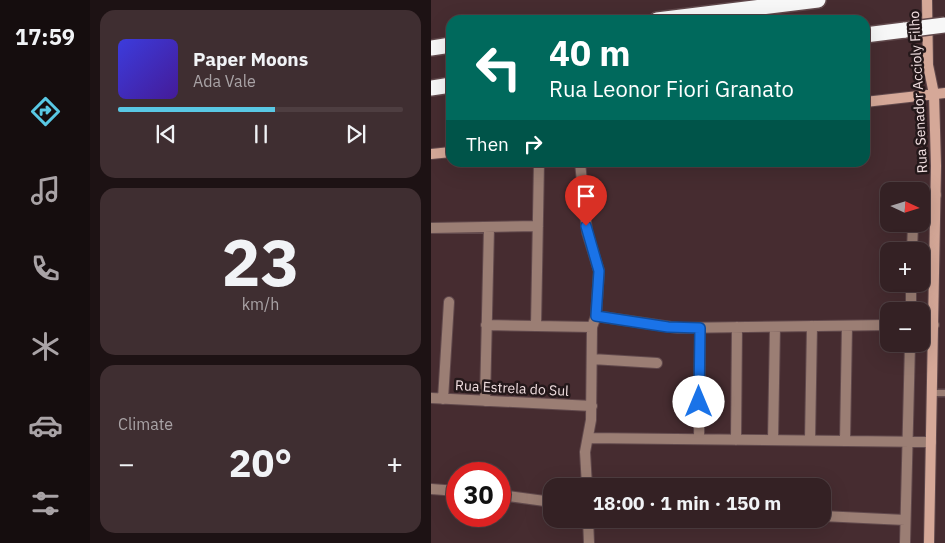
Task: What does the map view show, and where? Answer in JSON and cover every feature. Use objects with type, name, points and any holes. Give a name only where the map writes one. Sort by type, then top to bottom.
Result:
[{"type":"highway","points":[[697,15],[818,0]]},
{"type":"highway","points":[[870,34],[945,25]]},
{"type":"highway","points":[[431,48],[446,46]]},
{"type":"highway","points":[[431,88],[446,86]]},
{"type":"street","name":"Rua Senador Accioly Filho","points":[[927,0],[928,65],[934,94],[939,303],[934,325],[929,543]]},
{"type":"street","points":[[870,101],[945,93]]},
{"type":"street","points":[[431,154],[446,152]]},
{"type":"street","points":[[536,326],[539,167]]},
{"type":"street","points":[[580,167],[587,232],[599,271],[596,316],[592,327],[592,406],[585,452],[587,478]]},
{"type":"street","points":[[930,199],[936,195]]},
{"type":"street","points":[[431,228],[538,226]]},
{"type":"street","points":[[485,401],[489,228]]},
{"type":"street","points":[[443,399],[449,302]]},
{"type":"street","points":[[596,316],[668,327],[880,325]]},
{"type":"street","points":[[486,325],[592,327]]},
{"type":"street","points":[[809,440],[812,326]]},
{"type":"street","points":[[845,441],[847,326]]},
{"type":"street","points":[[736,440],[737,327]]},
{"type":"street","points":[[773,440],[775,327]]},
{"type":"street","points":[[699,439],[700,328]]},
{"type":"street","points":[[905,543],[910,352]]},
{"type":"street","points":[[592,359],[657,363]]},
{"type":"street","name":"Rua Estrela do Sul","points":[[431,398],[592,406]]},
{"type":"street","points":[[587,438],[931,442]]},
{"type":"street","points":[[431,488],[446,490]]},
{"type":"street","points":[[511,496],[543,501]]},
{"type":"street","points":[[831,516],[905,520]]},
{"type":"street","points":[[588,528],[589,543]]},
{"type":"lane","points":[[932,393],[945,393]]},
{"type":"route","points":[[586,226],[599,271],[596,316],[658,326],[700,328],[699,402]]}]
